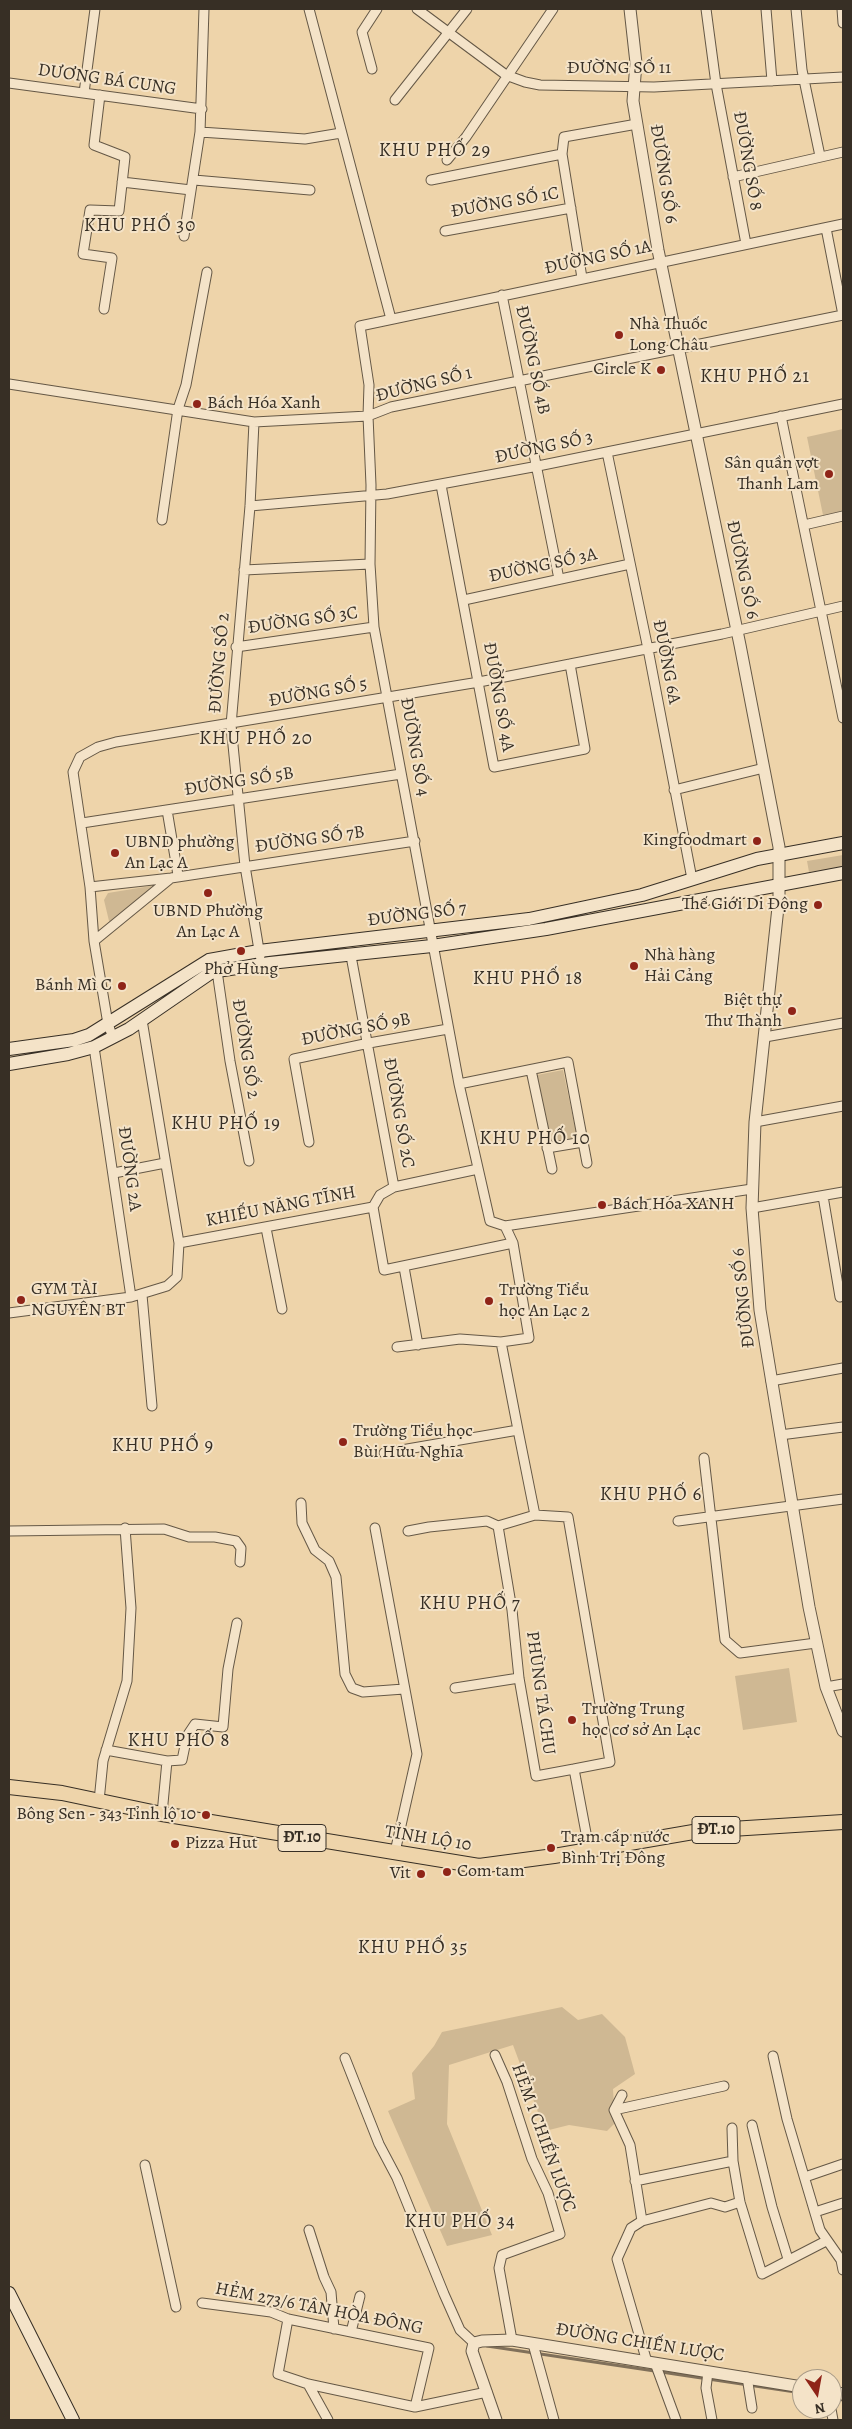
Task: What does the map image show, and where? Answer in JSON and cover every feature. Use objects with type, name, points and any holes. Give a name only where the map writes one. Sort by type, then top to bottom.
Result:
[{"type":"main road","name":"ĐƯỜNG SỐ 7","points":[[9,1049],[74,1040],[90,1035],[209,960],[260,951],[430,932],[545,916],[642,895],[780,854],[843,843]]},
{"type":"main road","name":"ĐƯỜNG SỐ 7","points":[[9,1064],[68,1054],[94,1047],[113,1038],[209,974],[217,971],[262,964],[432,946],[648,912],[779,884],[843,873]]},
{"type":"main road","name":"TỈNH LỘ 10","points":[[9,1787],[62,1793],[162,1814],[479,1866],[698,1831],[843,1822]]},
{"type":"main road","points":[[9,2293],[73,2420]]},
{"type":"street","points":[[84,93],[95,9]]},
{"type":"street","points":[[184,236],[200,132],[204,9]]},
{"type":"street","points":[[309,9],[391,319]]},
{"type":"street","points":[[372,69],[362,32],[377,9]]},
{"type":"street","name":"ĐƯỜNG SỐ 11","points":[[417,9],[506,75],[540,85],[633,87],[843,77]]},
{"type":"street","points":[[395,100],[467,9]]},
{"type":"street","points":[[447,160],[466,137],[506,75],[553,9]]},
{"type":"street","points":[[630,9],[636,62],[633,87]]},
{"type":"street","points":[[706,9],[716,84]]},
{"type":"street","points":[[766,9],[772,81]]},
{"type":"street","points":[[796,9],[804,80],[820,156]]},
{"type":"street","points":[[842,9],[843,23]]},
{"type":"street","name":"DƯƠNG BÁ CUNG","points":[[9,83],[202,109]]},
{"type":"street","name":"ĐƯỜNG SỐ 8","points":[[716,84],[746,244]]},
{"type":"street","name":"ĐƯỜNG SỐ 6","points":[[633,87],[637,124],[660,262],[694,434],[737,630],[780,854],[779,884],[756,1122],[752,1208],[760,1310],[816,1643],[826,1687],[843,1731]]},
{"type":"street","points":[[100,95],[94,145],[125,157],[119,211],[90,210],[84,245],[83,254],[112,258],[104,309]]},
{"type":"street","points":[[582,278],[562,154],[564,137],[637,124]]},
{"type":"street","points":[[200,132],[305,139],[341,134]]},
{"type":"street","points":[[733,177],[843,152]]},
{"type":"street","points":[[431,180],[562,154]]},
{"type":"street","points":[[122,182],[310,190]]},
{"type":"street","name":"ĐƯỜNG SỐ 1C","points":[[445,231],[571,208]]},
{"type":"street","name":"ĐƯỜNG SỐ 1A","points":[[360,326],[843,224]]},
{"type":"street","points":[[826,228],[843,315]]},
{"type":"street","points":[[162,520],[178,409],[186,385],[207,272]]},
{"type":"street","name":"ĐƯỜNG SỐ 4B","points":[[502,295],[560,579]]},
{"type":"street","name":"ĐƯỜNG SỐ 1","points":[[9,384],[254,422],[368,416],[391,407],[843,315]]},
{"type":"street","name":"ĐƯỜNG SỐ 4","points":[[360,326],[369,385],[370,564],[374,627],[415,841],[432,946],[458,1084],[478,1169]]},
{"type":"street","name":"ĐƯỜNG SỐ 3","points":[[250,506],[371,496],[441,485],[843,404]]},
{"type":"street","points":[[781,416],[843,718]]},
{"type":"street","name":"ĐƯỜNG SỐ 2","points":[[254,422],[250,506],[236,648],[231,725],[245,866],[262,964]]},
{"type":"street","name":"ĐƯỜNG 6A","points":[[607,452],[648,648],[692,879]]},
{"type":"street","name":"ĐƯỜNG SỐ 4A","points":[[441,485],[494,767],[586,749],[570,664]]},
{"type":"street","points":[[804,525],[843,516]]},
{"type":"street","points":[[244,570],[370,564]]},
{"type":"street","name":"ĐƯỜNG SỐ 3A","points":[[464,600],[630,564]]},
{"type":"street","name":"ĐƯỜNG SỐ 5","points":[[113,1038],[108,1024],[94,941],[90,887],[73,772],[80,757],[98,747],[116,742],[231,725],[479,682],[737,630],[843,606]]},
{"type":"street","name":"ĐƯỜNG SỐ 3C","points":[[236,648],[374,627]]},
{"type":"street","points":[[674,790],[764,768]]},
{"type":"street","name":"ĐƯỜNG SỐ 5B","points":[[82,823],[401,774]]},
{"type":"street","points":[[94,941],[174,877],[167,810]]},
{"type":"street","name":"ĐƯỜNG SỐ 7B","points":[[90,887],[174,877],[415,841]]},
{"type":"street","name":"ĐƯỜNG SỐ 2C","points":[[351,956],[369,1042],[394,1187]]},
{"type":"street","name":"ĐƯỜNG SỐ 2","points":[[217,971],[230,1060],[248,1161]]},
{"type":"street","points":[[9,1312],[142,1295],[167,1286],[176,1278],[179,1243],[142,1020]]},
{"type":"street","points":[[765,1037],[843,1023]]},
{"type":"street","name":"ĐƯỜNG SỐ 9B","points":[[309,1142],[294,1059],[369,1042],[448,1029]]},
{"type":"street","name":"ĐƯỜNG 2A","points":[[94,1047],[131,1297]]},
{"type":"street","points":[[458,1084],[568,1062],[587,1163]]},
{"type":"street","points":[[531,1070],[552,1169]]},
{"type":"street","points":[[756,1122],[843,1106]]},
{"type":"street","points":[[547,1148],[584,1142]]},
{"type":"street","points":[[114,1173],[165,1163]]},
{"type":"street","points":[[478,1169],[490,1221],[505,1226],[752,1189]]},
{"type":"street","name":"KHIẾU NĂNG TĨNH","points":[[179,1243],[373,1207],[380,1195],[394,1187],[478,1169]]},
{"type":"street","points":[[752,1208],[843,1192]]},
{"type":"street","points":[[823,1196],[840,1297]]},
{"type":"street","points":[[373,1207],[384,1270],[513,1243]]},
{"type":"street","points":[[397,1347],[460,1339],[501,1342],[528,1338],[513,1243],[505,1226]]},
{"type":"street","points":[[266,1228],[282,1309]]},
{"type":"street","points":[[404,1267],[418,1345]]},
{"type":"street","points":[[142,1295],[152,1406]]},
{"type":"street","points":[[501,1342],[535,1515]]},
{"type":"street","points":[[771,1381],[843,1368]]},
{"type":"street","points":[[780,1435],[843,1427]]},
{"type":"street","points":[[384,1453],[518,1430]]},
{"type":"street","points":[[704,1458],[725,1640],[740,1653],[816,1643]]},
{"type":"street","points":[[678,1521],[843,1499]]},
{"type":"street","points":[[301,1503],[302,1523],[315,1550],[329,1562],[336,1577],[346,1674],[352,1688],[363,1692],[404,1689]]},
{"type":"street","name":"PHÙNG TÁ CHU","points":[[535,1515],[568,1517],[610,1762],[536,1776],[519,1678],[512,1610],[498,1526],[535,1515]]},
{"type":"street","points":[[408,1531],[429,1526],[487,1521],[498,1526]]},
{"type":"street","points":[[99,1801],[103,1761],[128,1681],[131,1608],[125,1528]]},
{"type":"street","points":[[9,1531],[125,1528],[164,1529],[189,1537],[214,1537],[236,1541],[241,1548],[240,1562]]},
{"type":"street","points":[[375,1528],[417,1754],[395,1852]]},
{"type":"street","points":[[106,1750],[167,1761],[182,1760],[187,1736],[195,1724],[223,1727],[228,1669],[237,1623]]},
{"type":"street","points":[[455,1688],[519,1678]]},
{"type":"street","points":[[826,1687],[843,1684]]},
{"type":"street","points":[[162,1814],[167,1761]]},
{"type":"street","name":"PHÙNG TÁ CHU","points":[[574,1768],[589,1849]]},
{"type":"street","name":"HẺM 1 CHIẾN LƯỢC","points":[[495,2055],[507,2082],[532,2159],[548,2193],[560,2234],[502,2256],[499,2268],[512,2340]]},
{"type":"street","points":[[773,2056],[787,2119],[815,2212],[826,2240],[840,2252],[843,2270]]},
{"type":"street","points":[[345,2058],[379,2144],[397,2178],[460,2330],[474,2343],[472,2351],[496,2420]]},
{"type":"street","points":[[614,2110],[724,2086]]},
{"type":"street","points":[[614,2110],[622,2095]]},
{"type":"street","points":[[614,2110],[630,2145],[642,2221]]},
{"type":"street","points":[[752,2125],[772,2207],[788,2259]]},
{"type":"street","points":[[732,2128],[740,2202],[762,2274],[826,2240]]},
{"type":"street","points":[[635,2180],[734,2160]]},
{"type":"street","points":[[806,2177],[843,2164]]},
{"type":"street","points":[[145,2165],[176,2307]]},
{"type":"street","points":[[676,2420],[662,2378],[651,2362],[617,2259],[631,2228],[642,2221],[711,2203],[725,2207],[740,2202]]},
{"type":"street","points":[[815,2212],[843,2202]]},
{"type":"street","points":[[310,2230],[324,2277],[331,2292],[334,2329]]},
{"type":"street","points":[[351,2332],[360,2296]]},
{"type":"street","name":"HẺM 273/6 TÂN HÒA ĐÔNG","points":[[202,2303],[271,2312],[288,2319],[429,2348],[415,2407]]},
{"type":"street","points":[[288,2319],[278,2374],[308,2384],[415,2407],[487,2392]]},
{"type":"street","name":"ĐƯỜNG CHIẾN LƯỢC","points":[[474,2343],[482,2340],[512,2340],[651,2362],[707,2377],[747,2377],[792,2385]]},
{"type":"street","points":[[533,2344],[554,2420]]},
{"type":"street","points":[[707,2377],[712,2420]]},
{"type":"street","points":[[747,2377],[751,2403]]},
{"type":"street","points":[[308,2384],[328,2420]]},
{"type":"shaded area","name":"Sân quần vợt Thanh Lam","points":[[843,429],[843,511],[823,515],[807,437]]},
{"type":"shaded area","points":[[843,855],[843,867],[809,872],[807,861]]},
{"type":"shaded area","points":[[157,885],[113,922],[109,921],[104,900],[108,893]]},
{"type":"shaded area","points":[[563,1070],[577,1137],[551,1142],[537,1075]]},
{"type":"shaded area","points":[[789,1668],[797,1722],[743,1730],[735,1676]]},
{"type":"shaded area","points":[[562,2007],[578,2020],[602,2014],[625,2037],[635,2074],[613,2089],[615,2123],[607,2131],[569,2125],[545,2131],[513,2045],[449,2065],[447,2124],[492,2235],[447,2246],[388,2111],[415,2099],[412,2073],[434,2046],[442,2032]]},
{"type":"waterway","points":[[487,2346],[792,2392]]},
{"type":"place","name":"Nhà Thuốc Long Châu","points":[[619,335]]},
{"type":"place","name":"Circle K","points":[[661,370]]},
{"type":"place","name":"Bách Hóa Xanh","points":[[197,404]]},
{"type":"place","name":"Sân quần vợt Thanh Lam","points":[[829,474]]},
{"type":"place","name":"Kingfoodmart","points":[[757,841]]},
{"type":"place","name":"UBND phường An Lạc A","points":[[115,853]]},
{"type":"place","name":"UBND Phường An Lạc A","points":[[208,893]]},
{"type":"place","name":"Thế Giới Di Động","points":[[818,905]]},
{"type":"place","name":"Phở Hùng","points":[[241,951]]},
{"type":"place","name":"Nhà hàng Hải Cảng","points":[[634,966]]},
{"type":"place","name":"Bánh Mì C","points":[[122,986]]},
{"type":"place","name":"Biệt thự Thư Thành","points":[[792,1011]]},
{"type":"place","name":"Bách Hóa XANH","points":[[602,1205]]},
{"type":"place","name":"GYM TÀI NGUYÊN BT","points":[[21,1300]]},
{"type":"place","name":"Trường Tiểu học An Lạc 2","points":[[489,1301]]},
{"type":"place","name":"Trường Tiểu học Bùi Hữu Nghĩa","points":[[343,1442]]},
{"type":"place","name":"Trường Trung học cơ sở An Lạc","points":[[572,1720]]},
{"type":"place","name":"Bông Sen - 343 Tỉnh lộ 10","points":[[206,1815]]},
{"type":"place","name":"Pizza Hut","points":[[175,1844]]},
{"type":"place","name":"Trạm cấp nước Bình Trị Đông","points":[[551,1848]]},
{"type":"place","name":"Com tam","points":[[447,1872]]},
{"type":"place","name":"Vit","points":[[421,1874]]},
{"type":"district","name":"KHU PHỐ 29","points":[[435,151]]},
{"type":"district","name":"KHU PHỐ 30","points":[[140,226]]},
{"type":"district","name":"KHU PHỐ 21","points":[[755,377]]},
{"type":"district","name":"KHU PHỐ 20","points":[[256,739]]},
{"type":"district","name":"KHU PHỐ 18","points":[[528,979]]},
{"type":"district","name":"KHU PHỐ 19","points":[[226,1124]]},
{"type":"district","name":"KHU PHỐ 10","points":[[535,1139]]},
{"type":"district","name":"KHU PHỐ 9","points":[[163,1446]]},
{"type":"district","name":"KHU PHỐ 6","points":[[651,1495]]},
{"type":"district","name":"KHU PHỐ 7","points":[[470,1604]]},
{"type":"district","name":"KHU PHỐ 8","points":[[179,1741]]},
{"type":"district","name":"KHU PHỐ 35","points":[[413,1948]]},
{"type":"district","name":"KHU PHỐ 34","points":[[460,2222]]}]
